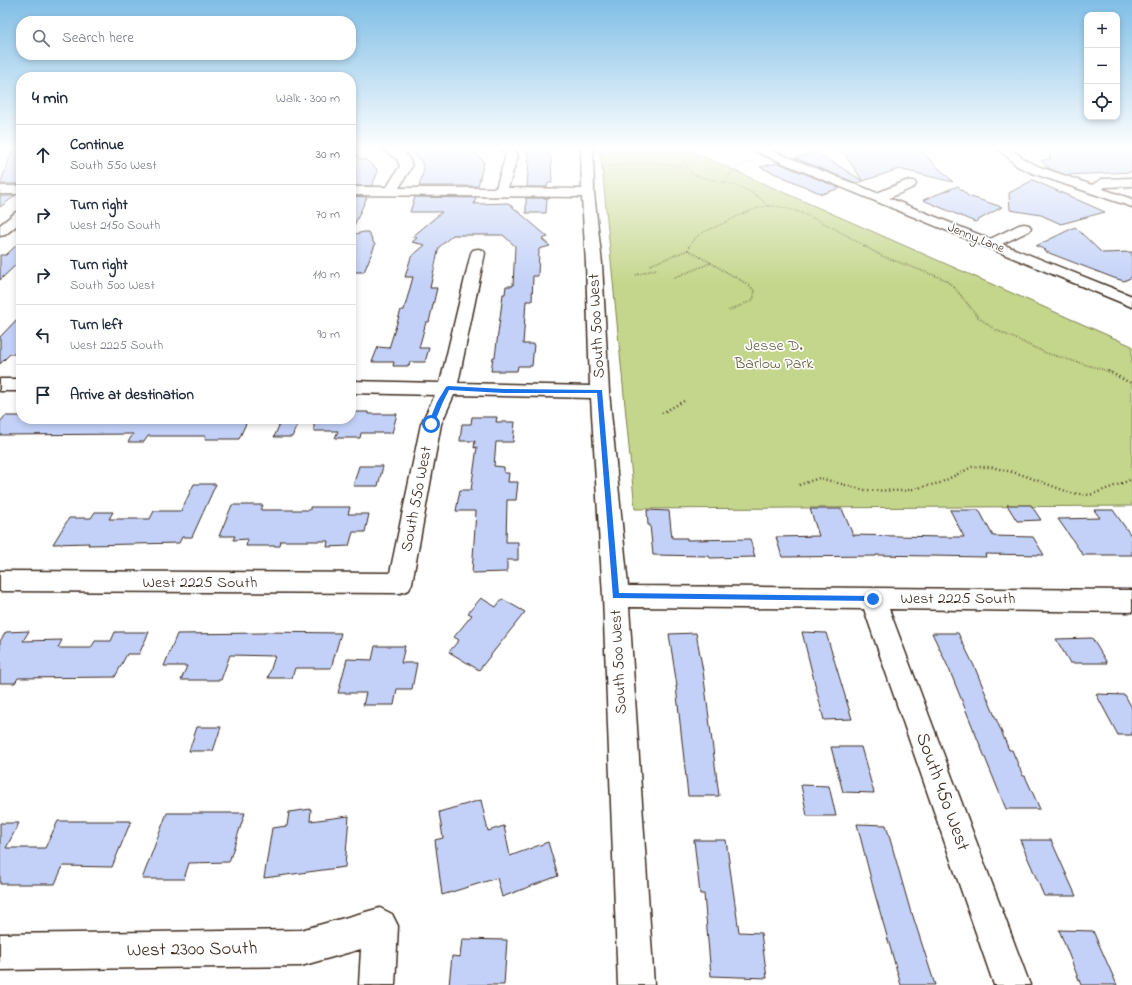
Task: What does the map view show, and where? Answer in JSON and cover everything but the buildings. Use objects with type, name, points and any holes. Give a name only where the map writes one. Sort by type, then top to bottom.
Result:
[{"type":"street","name":"South 500 West","points":[[588,193],[594,264],[600,392],[616,596],[636,985]]},
{"type":"street","name":"Jenny Lane","points":[[865,193],[1132,302]]},
{"type":"street","points":[[877,198],[889,193]]},
{"type":"street","points":[[1102,193],[1132,203]]},
{"type":"street","points":[[0,232],[16,219]]},
{"type":"street","points":[[990,244],[1024,228]]},
{"type":"street","name":"South 550 West","points":[[400,583],[431,424],[440,402],[448,388],[478,253]]},
{"type":"street","points":[[0,385],[16,385]]},
{"type":"street","points":[[356,387],[600,392]]},
{"type":"street","name":"West 2225 South","points":[[0,581],[400,583]]},
{"type":"street","name":"West 2225 South","points":[[616,596],[873,599],[1129,606]]},
{"type":"street","name":"South 450 West","points":[[873,599],[1012,985]]},
{"type":"street","name":"West 2300 South","points":[[0,952],[301,948],[380,926],[377,985]]},
{"type":"path","points":[[756,193],[763,198],[768,206]]},
{"type":"path","points":[[688,250],[689,245],[696,237],[738,216],[768,206],[780,207],[801,213],[835,229],[882,256],[944,279],[954,287],[978,317],[994,329],[1046,353],[1113,373],[1132,384]]},
{"type":"path","points":[[688,250],[747,284],[755,291],[753,300],[728,311]]},
{"type":"path","points":[[650,265],[688,250]]},
{"type":"path","points":[[673,278],[711,263]]},
{"type":"path","points":[[636,275],[656,269]]},
{"type":"path","points":[[662,413],[684,401]]},
{"type":"path","points":[[799,485],[819,478],[864,490],[904,492],[940,484],[972,467],[991,468],[1020,474],[1072,493],[1090,495],[1128,481],[1132,478]]},
{"type":"green space","name":"Jesse D. Barlow Park","points":[[604,193],[785,193],[1132,346],[1132,506],[635,509]]},
{"type":"route","points":[[431,424],[440,402],[448,388],[504,391],[600,392],[616,596],[873,599]]}]
